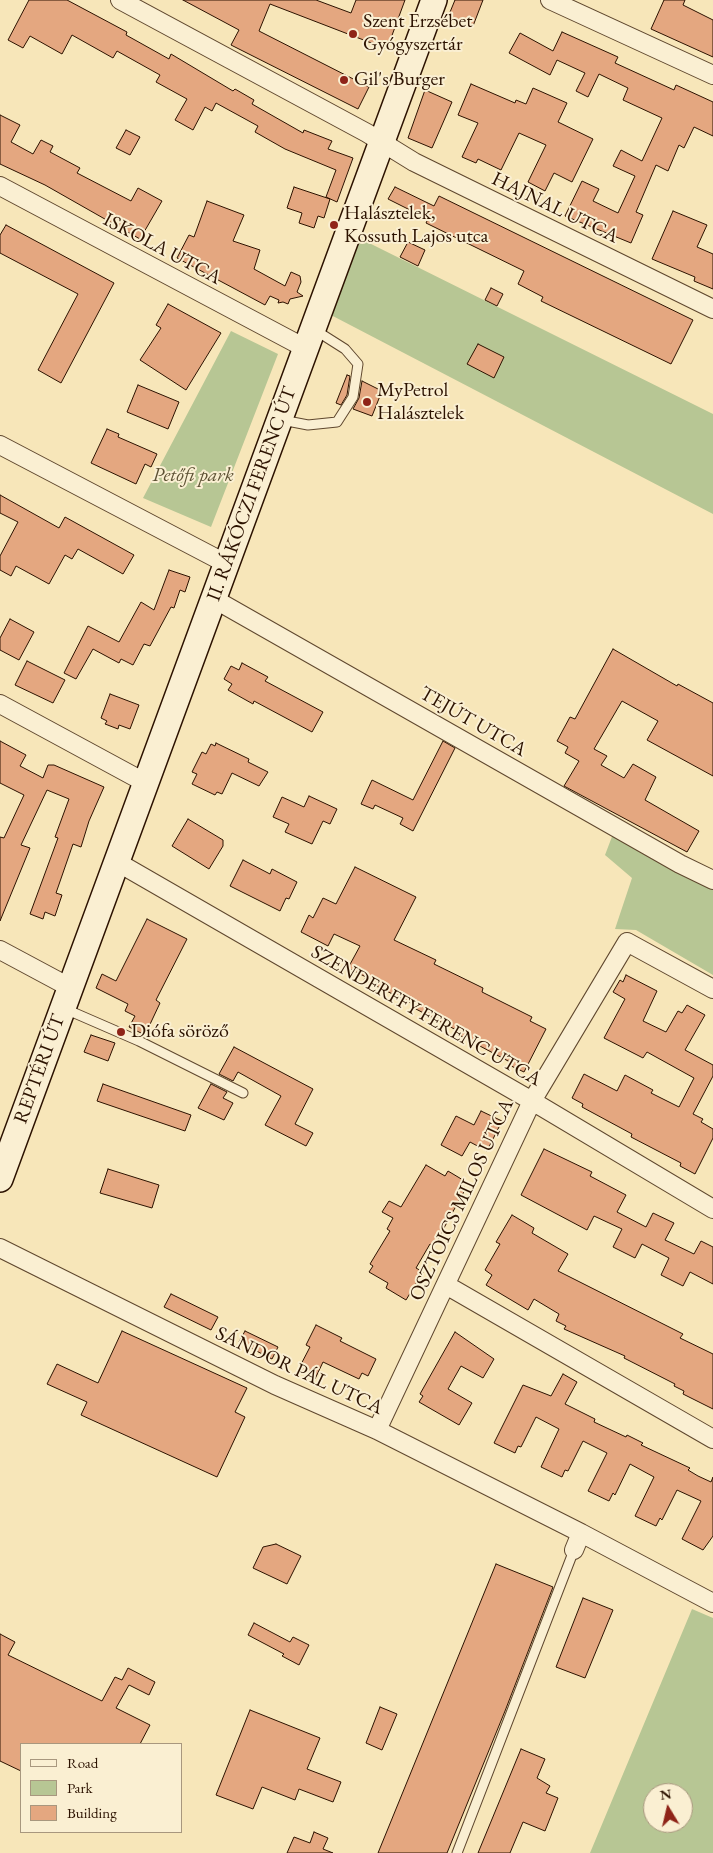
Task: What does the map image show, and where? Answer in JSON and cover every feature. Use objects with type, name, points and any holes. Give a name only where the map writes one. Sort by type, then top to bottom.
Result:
[{"type":"main road","name":"II. RÁKÓCZI FERENC ÚT","points":[[67,998],[434,0]]},
{"type":"main road","name":"REPTÉRI ÚT","points":[[0,1179],[67,998]]},
{"type":"street","name":"HAJNAL UTCA","points":[[120,0],[381,141],[414,162],[713,309]]},
{"type":"street","points":[[550,0],[713,75]]},
{"type":"street","name":"ISKOLA UTCA","points":[[0,186],[309,338]]},
{"type":"street","points":[[0,446],[227,564]]},
{"type":"street","name":"TEJÚT UTCA","points":[[214,599],[680,864],[713,880]]},
{"type":"street","points":[[0,704],[146,783]]},
{"type":"street","name":"SZENDERFFY FERENC UTCA","points":[[117,862],[532,1101],[713,1209]]},
{"type":"street","name":"OSZTOICS MILOS UTCA","points":[[376,1430],[532,1101],[627,942],[713,989]]},
{"type":"street","points":[[0,950],[67,998]]},
{"type":"street","name":"SÁNDOR PÁL UTCA","points":[[0,1248],[275,1385],[376,1430],[581,1532],[713,1603]]},
{"type":"street","points":[[446,1285],[713,1439]]},
{"type":"street","points":[[574,1550],[581,1532]]},
{"type":"lane","points":[[279,419],[308,425],[337,422],[353,398],[358,364],[345,349],[309,338]]},
{"type":"lane","points":[[67,998],[139,1041],[242,1093]]},
{"type":"lane","points":[[457,1853],[574,1550]]},
{"type":"green space","points":[[357,237],[713,414],[713,514],[329,314]]},
{"type":"green space","name":"Petőfi park","points":[[231,331],[278,354],[211,527],[143,498]]},
{"type":"green space","points":[[613,834],[713,888],[713,975],[636,930],[615,929],[632,878],[605,855]]},
{"type":"green space","points":[[692,1609],[713,1618],[713,1853],[590,1853]]},
{"type":"building","points":[[29,0],[67,0],[127,32],[126,35],[169,59],[171,54],[233,91],[235,89],[254,100],[252,104],[303,133],[304,130],[332,141],[328,149],[353,158],[337,202],[326,197],[336,170],[285,149],[255,132],[258,126],[216,103],[212,111],[205,107],[193,130],[175,120],[187,99],[156,82],[160,75],[117,51],[113,58],[72,35],[62,54],[30,36],[23,48],[8,40]]},
{"type":"building","points":[[183,0],[316,0],[351,13],[356,0],[405,0],[387,49],[270,4],[259,31],[369,87],[358,109],[231,45],[239,30]]},
{"type":"building","points":[[455,0],[483,0],[473,26],[448,17]]},
{"type":"building","points":[[664,0],[685,0],[683,5],[713,20],[713,57],[651,29]]},
{"type":"building","points":[[562,32],[618,57],[615,63],[674,90],[676,85],[713,102],[713,136],[694,127],[684,148],[679,145],[668,171],[656,165],[636,212],[643,215],[631,243],[565,216],[582,181],[599,189],[593,201],[618,213],[635,176],[613,166],[621,150],[642,161],[662,118],[623,100],[628,88],[599,74],[588,97],[576,91],[585,73],[557,60],[550,75],[509,53],[520,33],[553,51]]},
{"type":"building","points":[[471,84],[515,103],[516,100],[526,104],[533,88],[567,103],[558,122],[593,139],[572,182],[554,173],[545,191],[528,182],[546,145],[519,133],[501,170],[478,159],[476,163],[462,157],[478,123],[458,115]]},
{"type":"building","points":[[425,90],[452,102],[432,148],[408,138]]},
{"type":"building","points":[[0,115],[20,125],[11,142],[33,154],[41,140],[53,146],[50,152],[80,168],[77,173],[131,201],[138,188],[162,201],[140,239],[45,185],[0,164]]},
{"type":"building","points":[[126,130],[140,137],[130,155],[116,148]]},
{"type":"building","points":[[294,187],[330,199],[324,218],[318,216],[314,228],[299,223],[302,213],[287,208]]},
{"type":"building","points":[[395,187],[434,206],[439,196],[693,320],[671,364],[541,301],[543,297],[518,284],[524,271],[426,223],[428,219],[388,199]]},
{"type":"building","points":[[207,201],[244,215],[233,241],[260,250],[254,269],[285,286],[291,272],[300,276],[301,282],[297,292],[303,296],[290,299],[288,304],[278,303],[279,300],[270,296],[265,305],[177,258],[189,235],[194,237]]},
{"type":"building","points":[[673,211],[707,225],[697,247],[713,254],[713,289],[694,281],[695,277],[652,259]]},
{"type":"building","points":[[6,225],[114,283],[61,383],[38,370],[78,294],[0,253],[0,235]]},
{"type":"building","points":[[408,242],[425,250],[418,266],[400,257]]},
{"type":"building","points":[[491,288],[503,294],[497,306],[485,300]]},
{"type":"building","points":[[168,304],[221,333],[186,390],[140,360],[161,328],[156,325]]},
{"type":"building","points":[[478,344],[504,357],[494,378],[467,364]]},
{"type":"building","points":[[347,375],[350,376],[347,395],[341,405],[336,403]]},
{"type":"building","points":[[362,381],[382,391],[372,416],[353,409],[359,398]]},
{"type":"building","points":[[138,385],[179,402],[168,429],[127,412]]},
{"type":"building","points":[[107,429],[119,434],[118,437],[157,454],[151,467],[145,464],[136,484],[91,463]]},
{"type":"building","points":[[0,495],[59,528],[65,517],[134,555],[123,574],[78,549],[72,559],[65,555],[49,584],[16,566],[11,576],[0,570],[0,556],[18,522],[0,513]]},
{"type":"building","points":[[169,570],[190,577],[185,592],[180,590],[174,608],[171,607],[150,646],[144,644],[133,665],[121,659],[119,663],[93,649],[76,679],[64,673],[88,626],[119,642],[141,602],[154,610]]},
{"type":"building","points":[[10,619],[34,632],[19,660],[0,650],[0,638]]},
{"type":"building","points":[[613,649],[677,686],[678,684],[713,703],[713,776],[647,740],[658,721],[622,701],[594,749],[607,756],[601,765],[624,778],[633,764],[656,777],[645,800],[699,831],[687,852],[564,786],[579,761],[565,753],[568,747],[557,741],[570,717],[575,719]]},
{"type":"building","points":[[27,661],[65,680],[53,703],[15,685]]},
{"type":"building","points":[[242,663],[268,677],[265,681],[323,712],[312,732],[254,701],[253,704],[228,690],[232,684],[224,679],[231,666],[239,670]]},
{"type":"building","points":[[110,694],[139,705],[130,729],[119,725],[118,729],[105,724],[107,721],[101,718]]},
{"type":"building","points":[[0,741],[26,755],[20,766],[43,778],[48,765],[54,765],[104,787],[89,821],[81,847],[73,844],[56,893],[62,895],[55,916],[45,912],[43,919],[30,914],[58,838],[55,837],[69,799],[47,790],[21,845],[30,848],[0,921],[0,837],[4,838],[24,795],[0,783]]},
{"type":"building","points":[[443,741],[455,748],[413,831],[400,824],[403,818],[375,805],[373,809],[361,804],[372,780],[413,800]]},
{"type":"building","points":[[216,743],[249,759],[248,762],[268,772],[259,786],[232,773],[222,794],[217,792],[215,795],[192,784],[197,774],[192,772],[202,752],[206,754],[211,744],[215,746]]},
{"type":"building","points":[[309,796],[337,809],[330,824],[323,821],[312,844],[285,832],[289,824],[273,817],[282,797],[304,807]]},
{"type":"building","points":[[188,819],[223,840],[223,846],[209,869],[172,846]]},
{"type":"building","points":[[243,860],[270,874],[272,869],[297,882],[289,899],[286,898],[280,911],[230,886]]},
{"type":"building","points":[[355,867],[416,897],[394,940],[436,960],[434,964],[483,988],[482,992],[532,1017],[530,1021],[546,1029],[524,1072],[509,1065],[510,1062],[461,1036],[462,1033],[414,1008],[415,1005],[364,980],[366,977],[348,968],[360,946],[334,934],[328,946],[301,932],[309,915],[313,918],[323,898],[336,904]]},
{"type":"building","points":[[147,919],[187,939],[156,1000],[160,1003],[145,1035],[129,1027],[135,1016],[125,1011],[128,1004],[96,988],[102,974],[116,981]]},
{"type":"building","points":[[626,975],[657,991],[643,1021],[666,1032],[678,1011],[682,1013],[687,1005],[705,1015],[685,1050],[713,1065],[713,1076],[693,1114],[703,1119],[701,1122],[713,1129],[713,1138],[695,1174],[680,1166],[681,1163],[631,1137],[632,1134],[582,1107],[583,1104],[572,1098],[584,1074],[617,1091],[625,1075],[653,1090],[651,1093],[679,1107],[694,1078],[647,1052],[643,1058],[604,1038],[625,999],[613,992],[620,980],[623,982]]},
{"type":"building","points":[[91,1035],[115,1043],[108,1061],[84,1052]]},
{"type":"building","points":[[234,1047],[313,1089],[295,1124],[313,1133],[306,1146],[265,1125],[281,1096],[238,1072],[233,1081],[219,1074]]},
{"type":"building","points":[[103,1084],[191,1115],[185,1131],[97,1101]]},
{"type":"building","points":[[211,1084],[227,1092],[223,1098],[233,1103],[224,1120],[198,1108]]},
{"type":"building","points":[[481,1111],[502,1121],[487,1151],[470,1142],[462,1156],[441,1145],[456,1116],[474,1125]]},
{"type":"building","points":[[544,1149],[592,1172],[590,1176],[626,1195],[617,1212],[646,1227],[653,1213],[674,1223],[665,1240],[694,1254],[701,1241],[713,1247],[713,1284],[690,1272],[683,1286],[661,1275],[669,1258],[642,1244],[635,1258],[613,1247],[622,1229],[594,1216],[587,1230],[521,1195]]},
{"type":"building","points":[[426,1165],[445,1176],[448,1171],[463,1180],[460,1185],[466,1188],[434,1246],[430,1244],[416,1268],[423,1272],[406,1300],[386,1288],[388,1283],[369,1272],[373,1266],[370,1264],[390,1231],[387,1229],[393,1218],[382,1212],[389,1201],[401,1207]]},
{"type":"building","points":[[108,1169],[159,1185],[152,1208],[100,1193]]},
{"type":"building","points":[[512,1215],[534,1228],[532,1233],[568,1254],[558,1271],[683,1334],[680,1338],[713,1354],[713,1409],[683,1394],[684,1391],[674,1386],[675,1384],[624,1358],[625,1356],[564,1329],[566,1326],[556,1321],[559,1314],[534,1299],[528,1310],[486,1285],[492,1275],[485,1270],[500,1244],[496,1242]]},
{"type":"building","points":[[171,1294],[218,1317],[211,1330],[164,1307]]},
{"type":"building","points":[[316,1325],[342,1338],[340,1341],[376,1359],[368,1376],[362,1373],[359,1379],[323,1362],[315,1379],[298,1370],[310,1347],[306,1345]]},
{"type":"building","points":[[122,1331],[247,1388],[235,1412],[245,1417],[217,1477],[81,1415],[87,1402],[47,1384],[57,1364],[98,1383]]},
{"type":"building","points":[[245,1331],[278,1347],[272,1359],[239,1342]]},
{"type":"building","points":[[455,1332],[494,1359],[483,1378],[461,1366],[448,1389],[472,1403],[459,1425],[419,1402],[423,1396],[420,1394]]},
{"type":"building","points":[[563,1374],[577,1382],[565,1404],[595,1419],[594,1422],[626,1437],[627,1435],[643,1443],[641,1445],[690,1468],[688,1470],[698,1476],[711,1482],[713,1477],[713,1536],[703,1550],[682,1539],[701,1501],[677,1490],[662,1520],[660,1518],[656,1526],[635,1516],[654,1477],[630,1464],[615,1495],[613,1493],[609,1501],[588,1491],[607,1453],[583,1441],[568,1471],[565,1470],[562,1477],[541,1467],[559,1429],[536,1417],[521,1447],[518,1446],[515,1453],[494,1443],[523,1385],[551,1396]]},
{"type":"building","points":[[276,1544],[301,1556],[287,1584],[253,1568],[263,1547]]},
{"type":"building","points":[[496,1564],[553,1587],[505,1711],[447,1853],[378,1853]]},
{"type":"building","points":[[583,1598],[613,1610],[585,1678],[556,1667]]},
{"type":"building","points":[[254,1623],[290,1642],[293,1637],[309,1645],[299,1665],[282,1656],[284,1654],[248,1635]]},
{"type":"building","points":[[0,1634],[15,1642],[8,1655],[102,1701],[115,1677],[122,1680],[128,1668],[155,1682],[149,1695],[129,1685],[116,1708],[150,1725],[141,1743],[20,1743],[20,1771],[0,1761]]},
{"type":"building","points":[[380,1707],[397,1714],[382,1750],[366,1743]]},
{"type":"building","points":[[250,1710],[320,1738],[307,1769],[341,1782],[333,1802],[299,1789],[295,1800],[262,1787],[253,1809],[216,1795]]},
{"type":"building","points":[[521,1749],[545,1759],[537,1778],[550,1786],[546,1793],[558,1798],[545,1831],[523,1822],[510,1853],[478,1853]]},
{"type":"building","points":[[314,1832],[328,1838],[323,1849],[333,1853],[287,1853],[294,1837],[310,1843]]},
{"type":"place","name":"Szent Erzsébet Gyógyszertár","points":[[353,34]]},
{"type":"place","name":"Gil's Burger","points":[[344,80]]},
{"type":"place","name":"Halásztelek, Kossuth Lajos utca","points":[[334,225]]},
{"type":"place","name":"MyPetrol Halásztelek","points":[[367,402]]},
{"type":"place","name":"Diófa söröző","points":[[121,1032]]}]
